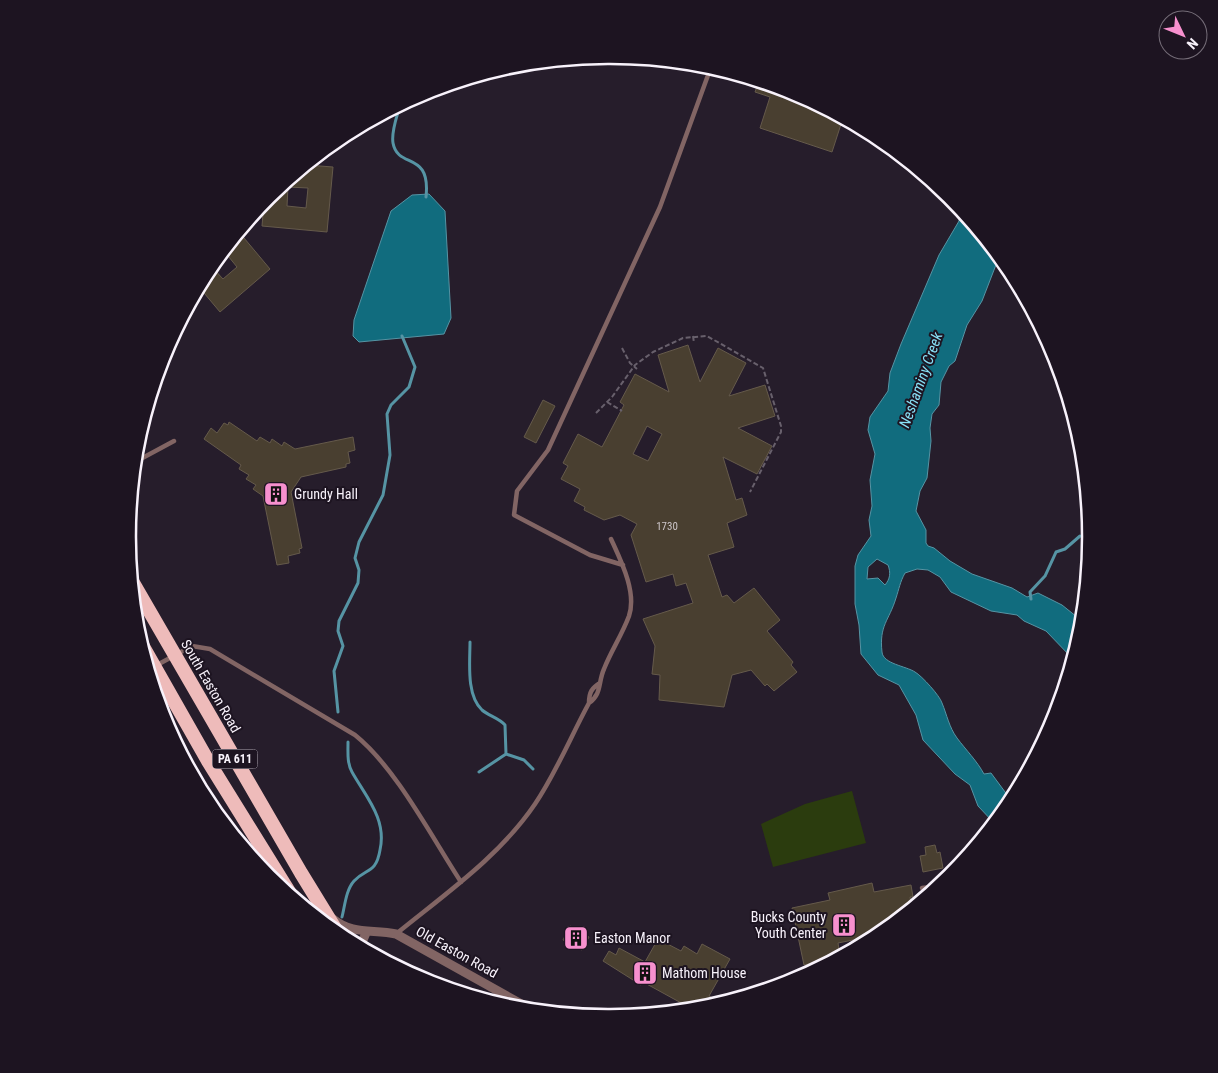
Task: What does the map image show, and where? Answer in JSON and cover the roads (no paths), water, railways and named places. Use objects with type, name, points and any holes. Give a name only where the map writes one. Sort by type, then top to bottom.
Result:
[{"type":"highway","name":"South Easton Road","points":[[140,594],[300,873],[329,918]]},
{"type":"highway","name":"PA 611","points":[[160,685],[278,873]]},
{"type":"street","name":"Old Easton Road","points":[[327,914],[347,928],[366,932],[379,931],[396,934],[512,999]]},
{"type":"street","points":[[363,940],[366,932]]},
{"type":"lane","points":[[623,565],[590,555],[514,515],[517,491],[548,450],[588,366],[660,207],[708,75]]},
{"type":"lane","points":[[143,458],[174,441]]},
{"type":"lane","points":[[396,934],[479,867],[535,804],[589,702],[589,695],[593,688],[600,683],[603,670],[629,615],[632,599],[623,565],[611,539]]},
{"type":"lane","points":[[154,666],[192,646],[210,649],[355,735],[373,749],[461,882]]},
{"type":"water","points":[[429,194],[445,211],[451,318],[444,334],[359,342],[353,336],[354,320],[391,211],[412,195]]},
{"type":"water","name":"Neshaminy Creek","points":[[959,220],[996,265],[982,301],[967,325],[955,361],[949,366],[941,382],[939,405],[932,414],[927,478],[920,491],[916,511],[926,530],[926,543],[950,561],[972,574],[1012,588],[1027,597],[1038,593],[1062,605],[1075,616],[1067,653],[1046,631],[1024,621],[1017,615],[991,611],[951,592],[940,577],[928,570],[917,569],[905,573],[903,576],[883,629],[881,643],[883,656],[895,664],[915,672],[934,691],[941,700],[954,734],[984,774],[991,773],[1006,793],[989,817],[978,806],[970,785],[955,774],[923,740],[916,715],[899,685],[878,675],[861,654],[855,604],[855,566],[858,555],[871,536],[869,520],[872,506],[870,480],[875,454],[868,430],[870,417],[888,391],[890,373],[939,255]],"holes":[[[877,559],[888,565],[888,580],[885,585],[878,578],[867,579],[868,567]]]},
{"type":"waterway","points":[[398,114],[393,143],[396,151],[401,156],[419,166],[424,173],[426,197]]},
{"type":"waterway","points":[[338,712],[334,671],[343,646],[338,631],[339,621],[358,583],[359,570],[355,558],[359,542],[383,495],[390,455],[387,414],[391,405],[409,387],[415,367],[402,336]]},
{"type":"waterway","points":[[1031,599],[1030,592],[1045,576],[1056,552],[1065,549],[1080,536]]},
{"type":"waterway","points":[[470,642],[470,678],[473,696],[482,710],[505,725],[506,754]]},
{"type":"waterway","points":[[342,917],[349,889],[358,877],[370,870],[376,863],[381,839],[381,828],[378,818],[350,769],[348,742]]},
{"type":"waterway","points":[[479,772],[506,754],[524,760],[533,769]]},
{"type":"place","name":"Grundy Hall","points":[[276,494]]},
{"type":"place","name":"Bucks County Youth Center","points":[[844,925]]},
{"type":"place","name":"Easton Manor","points":[[576,938]]},
{"type":"place","name":"Mathom House","points":[[645,973]]}]
